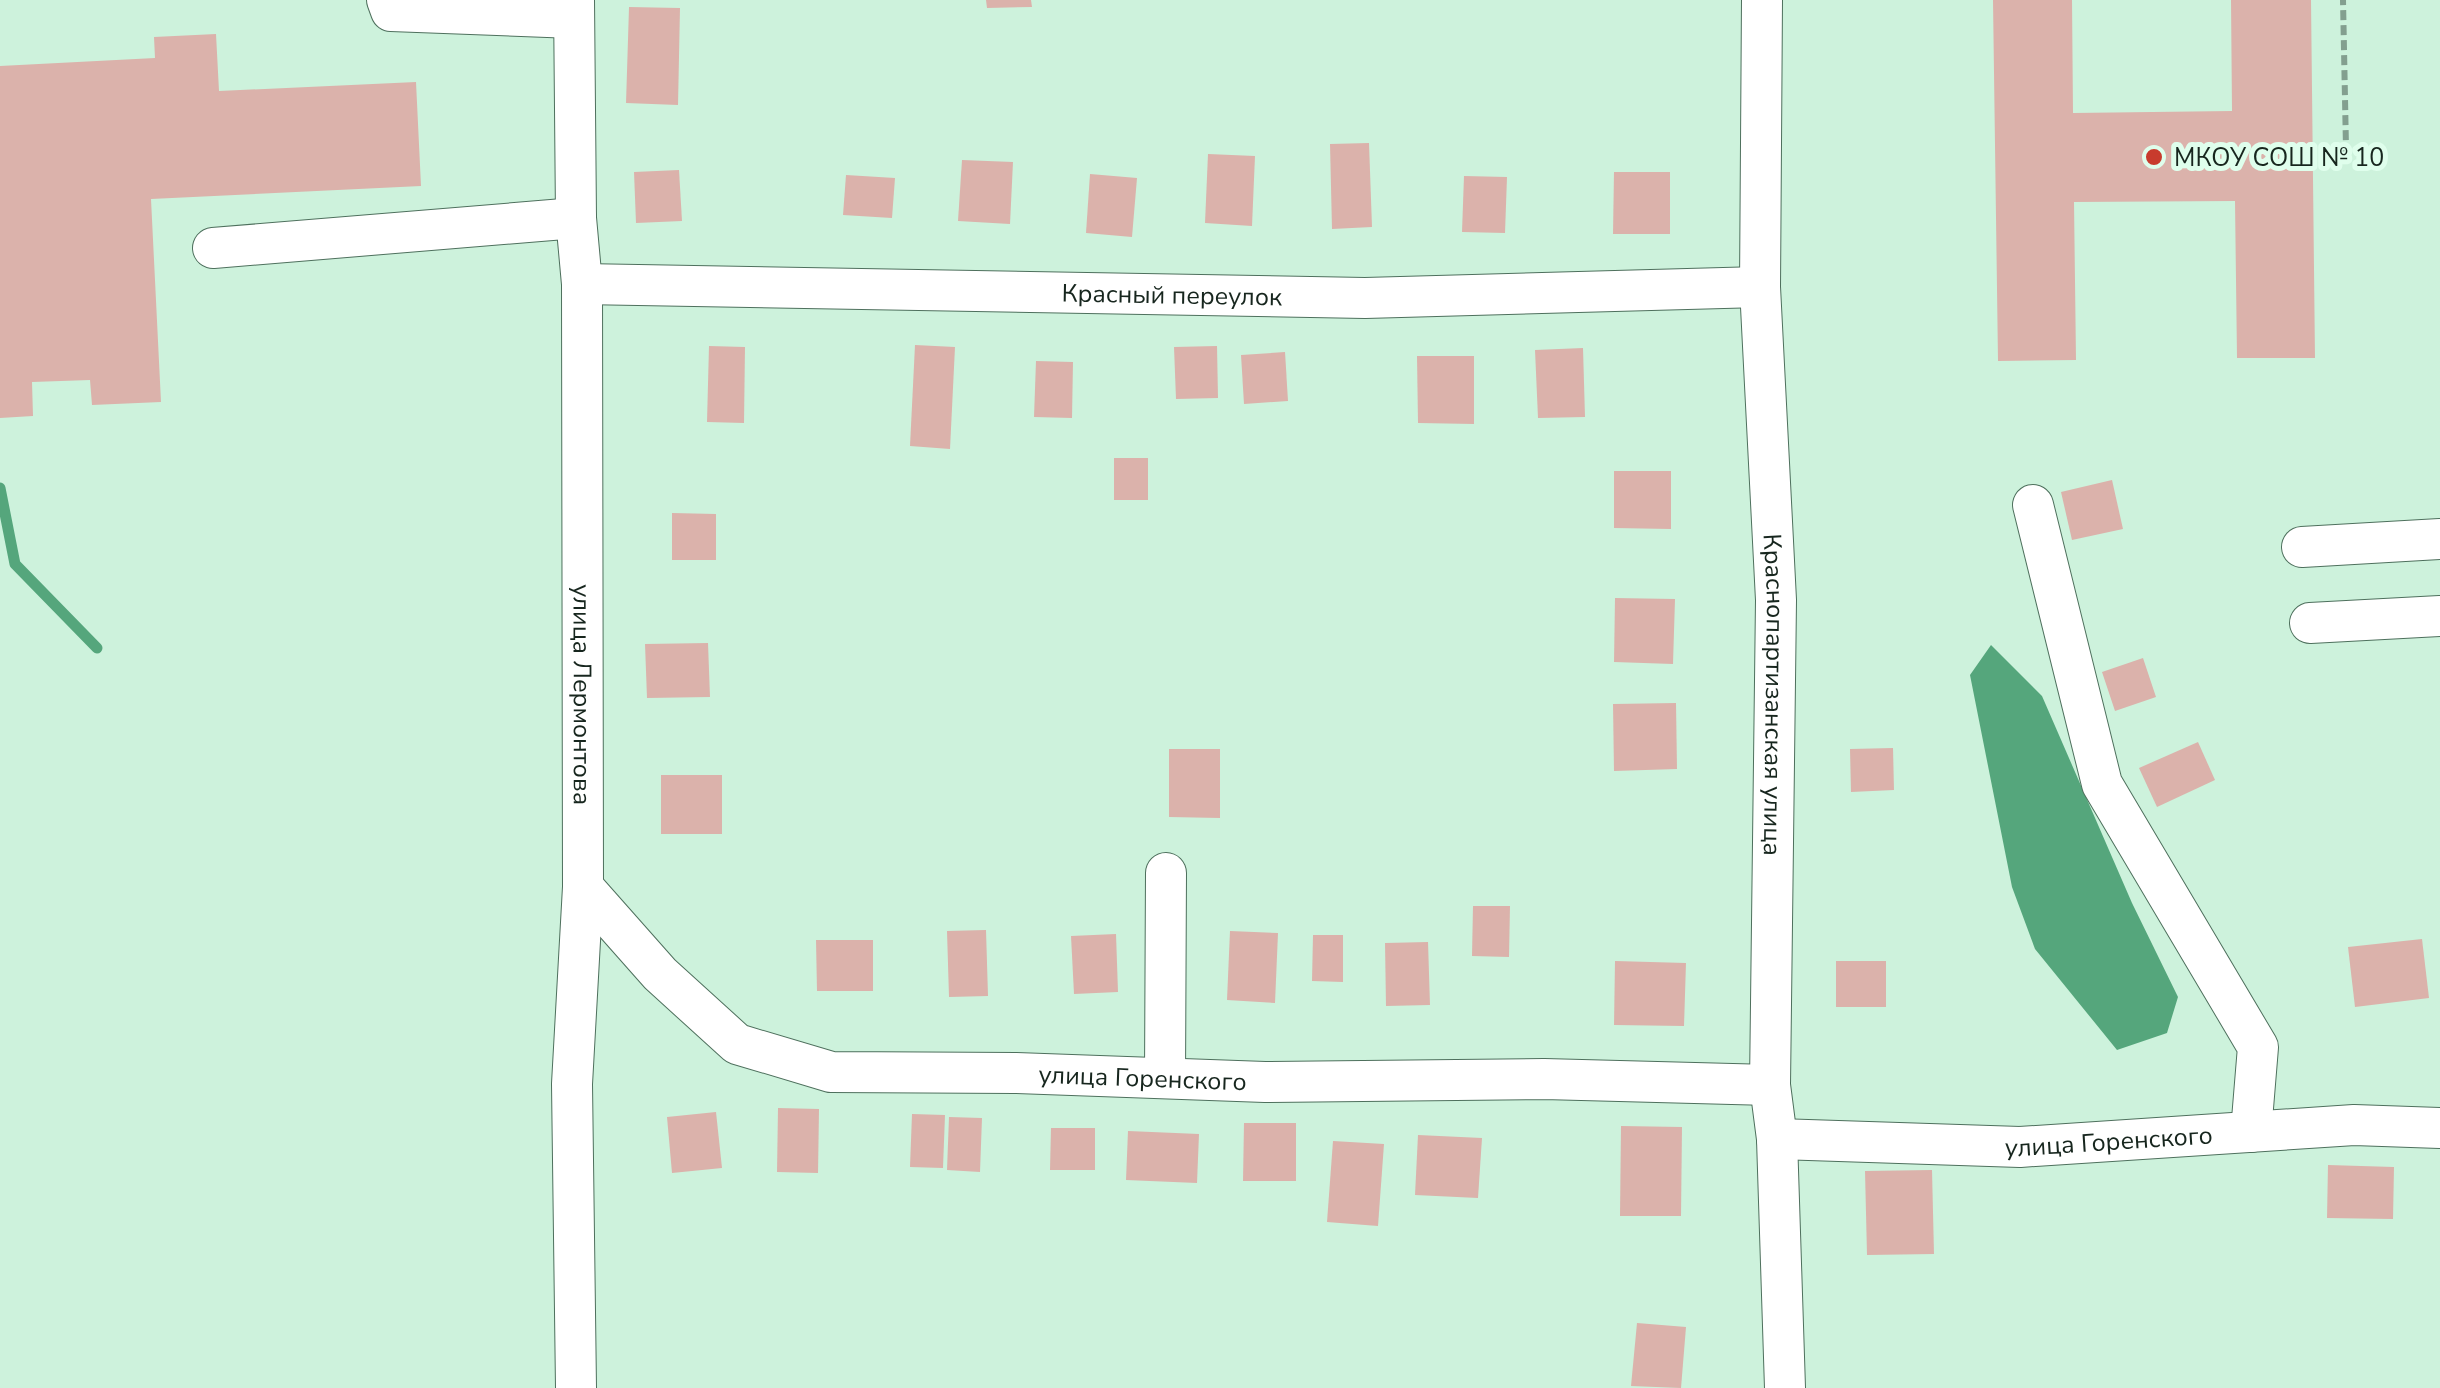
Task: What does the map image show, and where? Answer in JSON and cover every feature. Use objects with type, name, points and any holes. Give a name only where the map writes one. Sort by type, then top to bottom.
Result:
[{"type":"street","points":[[387,0],[391,11],[574,9]]},
{"type":"street","name":"Краснопартизанская улица","points":[[1762,0],[1760,288],[1776,600],[1770,1085],[1777,1139],[1786,1388]]},
{"type":"street","name":"улица Лермонтова","points":[[574,9],[576,218],[582,284],[582,888],[572,1084],[576,1388]]},
{"type":"street","points":[[213,248],[576,218]]},
{"type":"street","name":"Красный переулок","points":[[582,284],[1365,298],[1760,288]]},
{"type":"street","points":[[2032,505],[2102,784],[2258,1048],[2251,1132]]},
{"type":"street","points":[[2302,547],[2440,540]]},
{"type":"street","points":[[2310,623],[2440,616]]},
{"type":"street","points":[[1165,1078],[1166,873]]},
{"type":"street","name":"улица Горенского","points":[[582,888],[660,974],[737,1044],[830,1072],[1016,1073],[1265,1082],[1544,1079],[1770,1085]]},
{"type":"street","name":"улица Горенского","points":[[1777,1139],[2020,1146],[2354,1125],[2440,1128]]},
{"type":"path","points":[[2324,150],[2346,148],[2342,0]]},
{"type":"shaded area","points":[[1991,645],[2042,696],[2132,903],[2178,997],[2167,1033],[2117,1050],[2035,949],[2012,887],[1970,675]]},
{"type":"building","points":[[986,0],[1031,0],[1032,7],[987,8]]},
{"type":"building","name":"МКОУ СОШ № 10","points":[[1993,0],[2072,0],[2073,113],[2232,111],[2231,0],[2311,0],[2315,358],[2237,358],[2235,201],[2074,202],[2076,360],[1998,361]]},
{"type":"building","points":[[629,7],[680,8],[678,105],[626,103]]},
{"type":"building","points":[[216,34],[219,91],[416,82],[421,186],[151,199],[161,402],[92,405],[90,380],[32,382],[33,416],[0,418],[0,66],[155,58],[154,37]]},
{"type":"building","points":[[1369,143],[1372,227],[1332,229],[1330,144]]},
{"type":"building","points":[[1208,154],[1255,156],[1252,226],[1205,223]]},
{"type":"building","points":[[962,160],[1013,162],[1010,224],[958,221]]},
{"type":"building","points":[[679,170],[682,221],[636,223],[634,172]]},
{"type":"building","points":[[1614,172],[1670,172],[1670,234],[1613,234]]},
{"type":"building","points":[[1090,174],[1137,178],[1132,237],[1086,233]]},
{"type":"building","points":[[846,175],[895,178],[892,218],[843,215]]},
{"type":"building","points":[[1464,176],[1507,177],[1505,233],[1462,232]]},
{"type":"building","points":[[915,345],[955,347],[950,449],[910,446]]},
{"type":"building","points":[[709,346],[745,347],[744,423],[707,422]]},
{"type":"building","points":[[1217,346],[1218,398],[1176,399],[1174,347]]},
{"type":"building","points":[[1583,348],[1585,417],[1538,418],[1535,350]]},
{"type":"building","points":[[1285,352],[1288,401],[1244,404],[1241,355]]},
{"type":"building","points":[[1417,356],[1474,356],[1474,424],[1418,423]]},
{"type":"building","points":[[1036,361],[1073,362],[1072,418],[1034,417]]},
{"type":"building","points":[[1114,458],[1148,458],[1148,500],[1114,500]]},
{"type":"building","points":[[1614,471],[1671,471],[1671,529],[1614,528]]},
{"type":"building","points":[[2112,480],[2123,529],[2072,540],[2061,492]]},
{"type":"building","points":[[672,513],[716,514],[716,560],[672,560]]},
{"type":"building","points":[[1615,598],[1675,599],[1673,664],[1614,662]]},
{"type":"building","points":[[708,643],[710,697],[647,698],[645,644]]},
{"type":"building","points":[[2143,658],[2156,697],[2115,711],[2102,672]]},
{"type":"building","points":[[1676,703],[1677,769],[1614,771],[1613,704]]},
{"type":"building","points":[[2198,742],[2215,780],[2157,807],[2139,768]]},
{"type":"building","points":[[1893,748],[1894,790],[1851,792],[1850,749]]},
{"type":"building","points":[[1169,749],[1220,749],[1220,818],[1169,817]]},
{"type":"building","points":[[661,775],[722,775],[722,834],[661,834]]},
{"type":"building","points":[[1473,906],[1510,906],[1509,957],[1472,956]]},
{"type":"building","points":[[986,930],[988,996],[949,997],[947,931]]},
{"type":"building","points":[[1230,931],[1278,933],[1275,1003],[1227,1000]]},
{"type":"building","points":[[1116,934],[1118,992],[1074,994],[1071,936]]},
{"type":"building","points":[[1313,935],[1343,935],[1343,982],[1312,981]]},
{"type":"building","points":[[2422,939],[2429,998],[2355,1007],[2348,947]]},
{"type":"building","points":[[816,940],[873,940],[873,991],[817,991]]},
{"type":"building","points":[[1428,942],[1430,1005],[1386,1006],[1385,943]]},
{"type":"building","points":[[1615,961],[1686,963],[1684,1026],[1614,1025]]},
{"type":"building","points":[[1836,961],[1886,961],[1886,1007],[1836,1007]]},
{"type":"building","points":[[778,1108],[819,1109],[818,1173],[777,1172]]},
{"type":"building","points":[[716,1112],[722,1168],[672,1173],[667,1117]]},
{"type":"building","points":[[912,1114],[945,1115],[943,1168],[910,1167]]},
{"type":"building","points":[[949,1117],[982,1118],[980,1172],[947,1170]]},
{"type":"building","points":[[1244,1123],[1296,1123],[1296,1181],[1243,1181]]},
{"type":"building","points":[[1621,1126],[1682,1127],[1681,1216],[1620,1216]]},
{"type":"building","points":[[1051,1128],[1095,1128],[1095,1170],[1050,1170]]},
{"type":"building","points":[[1128,1131],[1199,1134],[1197,1183],[1126,1180]]},
{"type":"building","points":[[1418,1135],[1482,1138],[1478,1198],[1415,1195]]},
{"type":"building","points":[[1333,1141],[1384,1144],[1378,1226],[1327,1222]]},
{"type":"building","points":[[2328,1165],[2394,1167],[2393,1219],[2327,1218]]},
{"type":"building","points":[[1932,1170],[1934,1254],[1867,1255],[1865,1171]]},
{"type":"building","points":[[1637,1323],[1686,1327],[1681,1388],[1631,1386]]},
{"type":"waterway","points":[[0,488],[15,564],[97,648]]},
{"type":"place","name":"МКОУ СОШ № 10","points":[[2154,157]]}]
